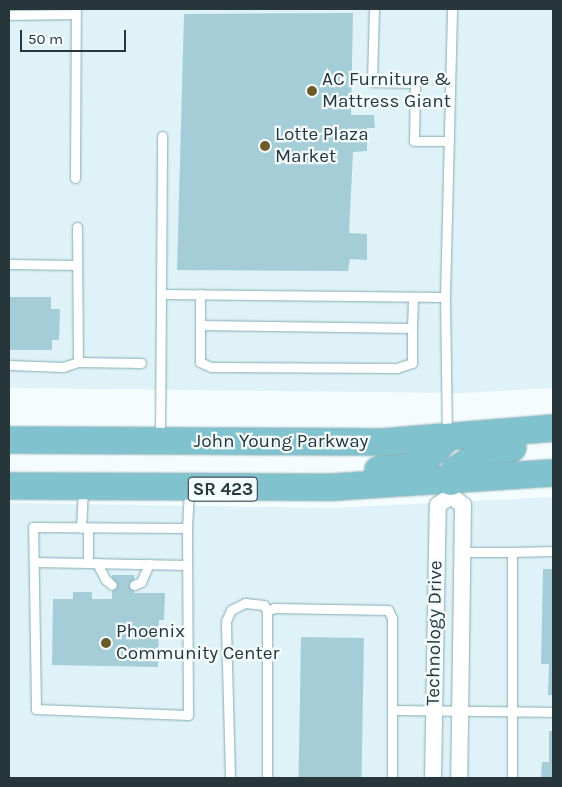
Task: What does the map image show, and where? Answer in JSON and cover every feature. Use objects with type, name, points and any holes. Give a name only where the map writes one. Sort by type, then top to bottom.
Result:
[{"type":"main road","name":"John Young Parkway","points":[[9,440],[324,443],[447,439],[553,428]]},
{"type":"main road","points":[[259,488],[286,472],[389,470],[410,466],[426,459],[447,439]]},
{"type":"main road","points":[[451,489],[455,470],[483,452],[553,442]]},
{"type":"main road","name":"SR 423","points":[[9,486],[189,489],[451,489],[553,474]]},
{"type":"street","name":"Technology Drive","points":[[433,778],[438,505],[451,489],[464,505],[459,778]]},
{"type":"lane","points":[[374,9],[372,82],[415,83],[414,141],[449,142]]},
{"type":"lane","points":[[447,439],[445,297],[452,9]]},
{"type":"lane","points":[[9,15],[76,12],[75,178]]},
{"type":"lane","points":[[160,441],[162,136]]},
{"type":"lane","points":[[76,227],[78,362]]},
{"type":"lane","points":[[9,264],[77,265]]},
{"type":"lane","points":[[160,294],[445,297]]},
{"type":"lane","points":[[200,294],[200,362],[211,367],[397,368],[412,363],[412,297]]},
{"type":"lane","points":[[200,325],[412,328]]},
{"type":"lane","points":[[9,365],[63,367],[78,362],[141,363]]},
{"type":"lane","points":[[83,487],[85,528],[93,563],[105,579],[112,584]]},
{"type":"lane","points":[[187,528],[33,527],[36,709],[188,715],[187,528],[189,489]]},
{"type":"lane","points":[[463,552],[553,551]]},
{"type":"lane","points":[[512,552],[510,710],[512,778]]},
{"type":"lane","points":[[34,562],[187,565]]},
{"type":"lane","points":[[134,585],[141,582],[148,564]]},
{"type":"lane","points":[[230,778],[226,621],[231,610],[245,604],[264,605],[268,610],[267,778]]},
{"type":"lane","points":[[268,610],[388,610],[392,618],[392,778]]},
{"type":"lane","points":[[393,710],[461,709],[553,712]]},
{"type":"shaded area","points":[[9,9],[553,9],[553,388],[462,393],[9,388]]},
{"type":"shaded area","points":[[553,497],[553,778],[9,778],[9,503],[332,508]]},
{"type":"building","points":[[353,13],[351,115],[374,115],[375,128],[367,128],[367,151],[353,152],[349,233],[367,234],[367,260],[350,259],[348,271],[177,270],[184,14]]},
{"type":"building","points":[[9,297],[51,297],[51,309],[60,309],[59,340],[52,340],[52,350],[9,350]]},
{"type":"building","points":[[543,569],[553,569],[553,695],[548,695],[549,664],[541,664]]},
{"type":"building","name":"Phoenix Community Center","points":[[112,575],[134,575],[134,593],[165,593],[164,620],[159,620],[158,667],[52,665],[53,599],[73,599],[73,592],[92,592],[92,599],[112,599]]},
{"type":"building","points":[[301,637],[364,638],[362,778],[299,778]]},
{"type":"building","points":[[549,731],[553,731],[553,778],[541,778],[542,762],[549,762]]},
{"type":"place","name":"AC Furniture & Mattress Giant","points":[[312,91]]},
{"type":"place","name":"Lotte Plaza Market","points":[[265,146]]},
{"type":"place","name":"Phoenix Community Center","points":[[106,643]]}]
